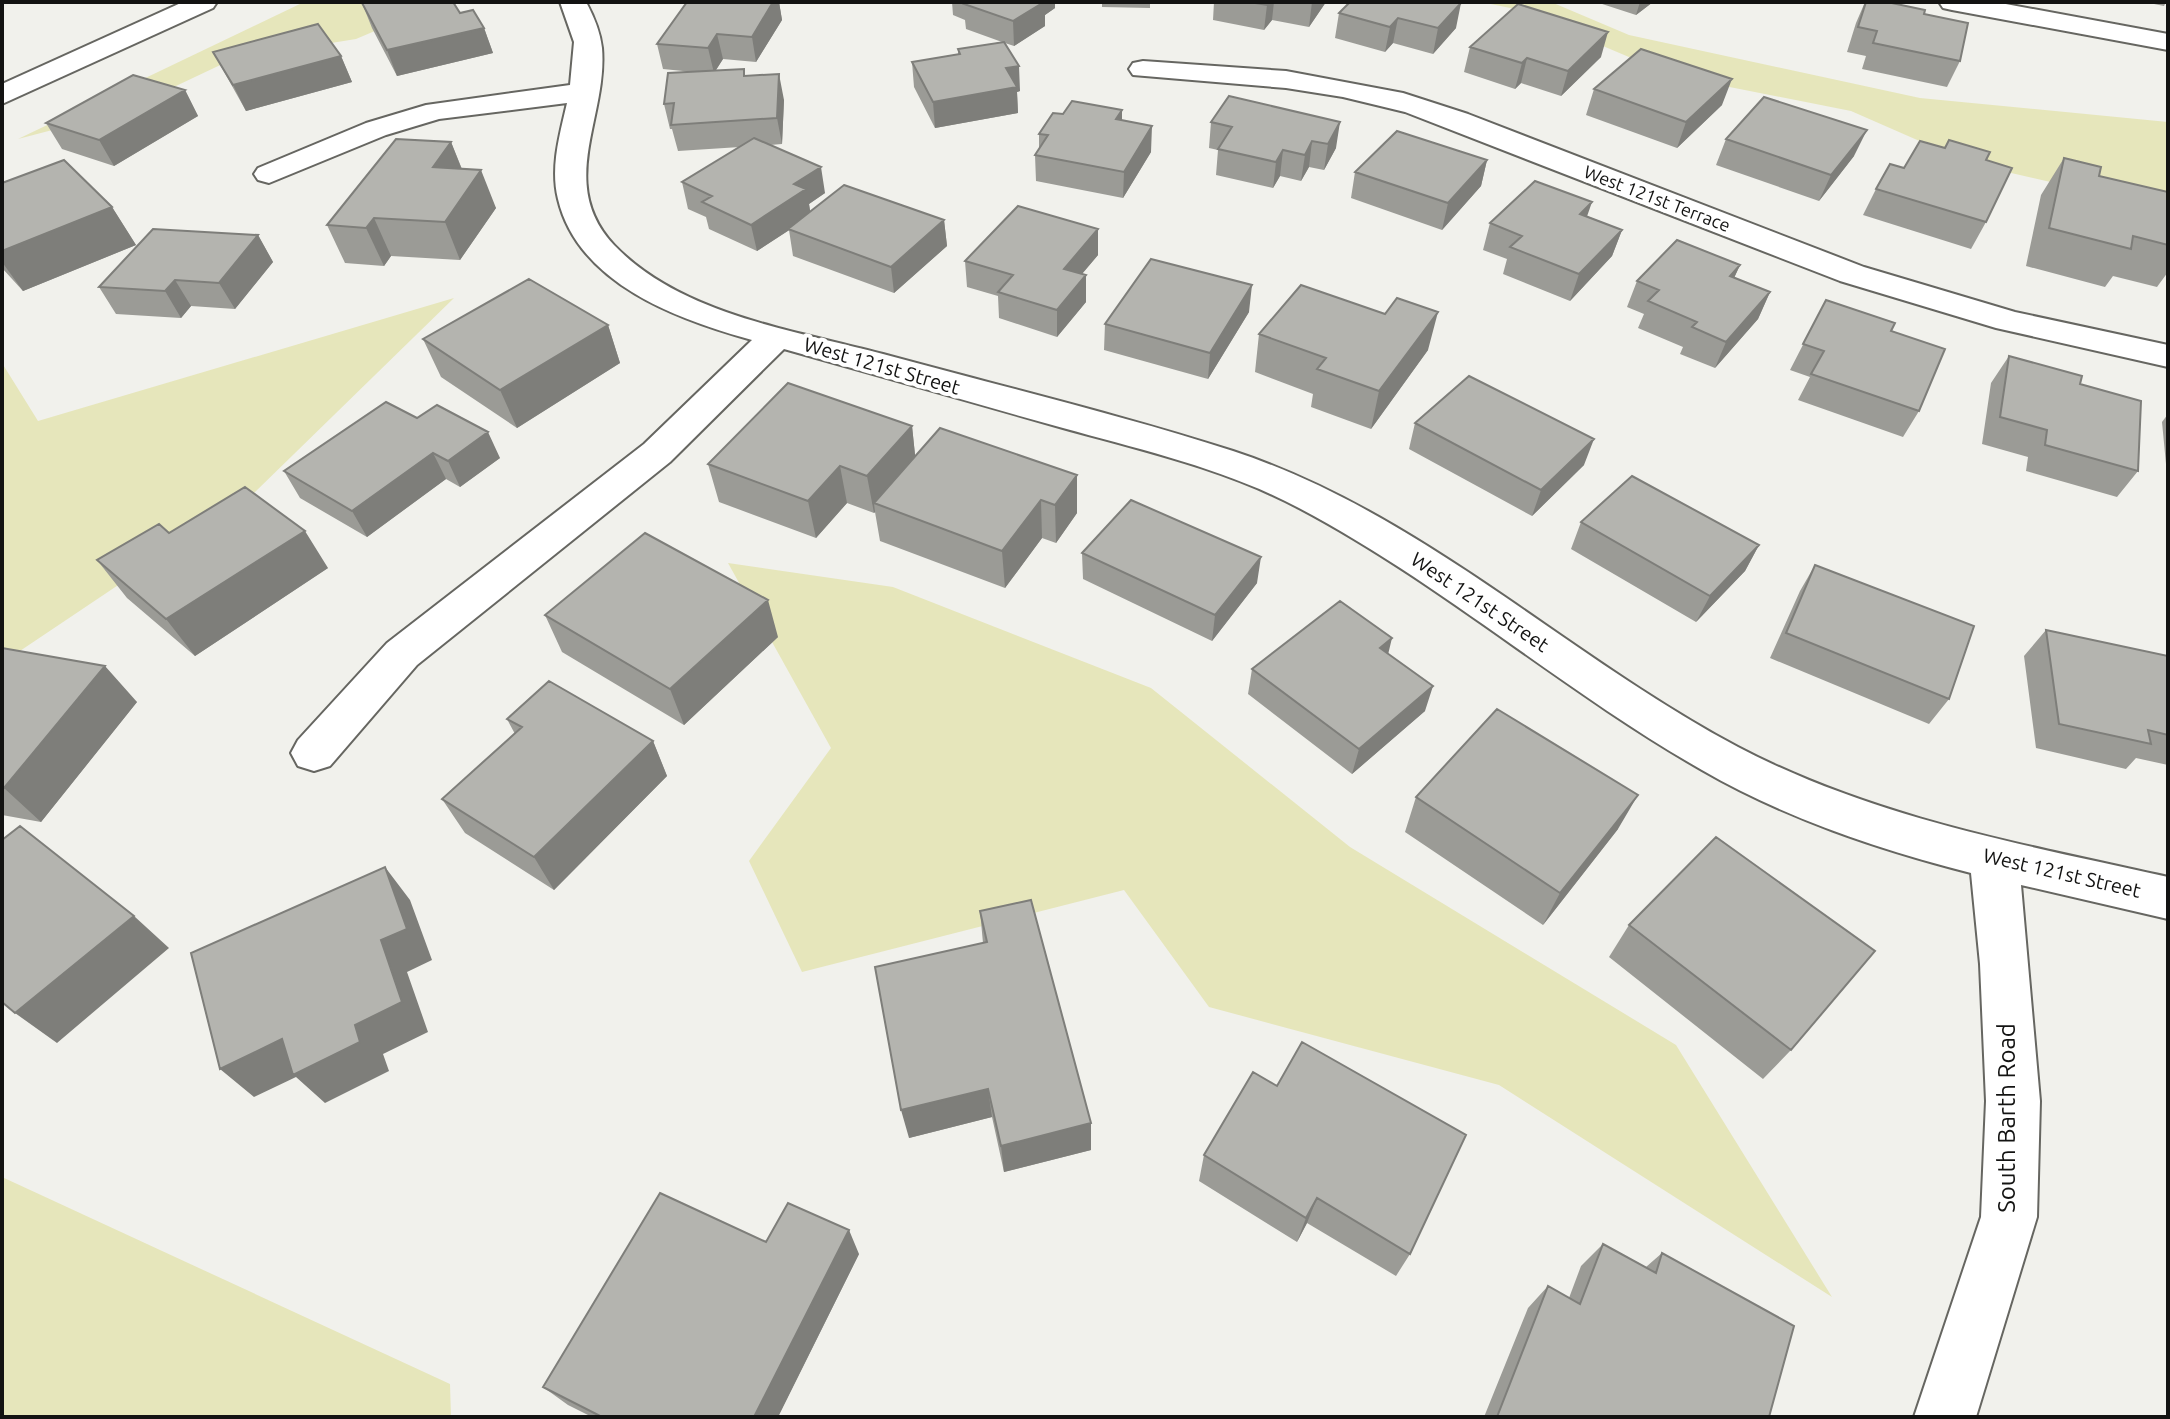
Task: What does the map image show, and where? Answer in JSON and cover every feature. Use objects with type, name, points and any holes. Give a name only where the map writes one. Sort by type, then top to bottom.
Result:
[{"type":"street","points":[[2,95],[204,2]]},
{"type":"street","name":"West 121st Street","points":[[573,2],[586,27],[590,59],[570,168],[576,214],[603,254],[641,285],[686,308],[1210,457],[1307,495],[1389,540],[1658,722],[1723,761],[1815,803],[1898,832],[1994,858],[2168,898]]},
{"type":"street","points":[[1952,2],[2168,42]]},
{"type":"street","name":"West 121st Terrace","points":[[1143,69],[1234,72],[1298,79],[1374,95],[1449,118],[1851,274],[2057,333],[2168,356]]},
{"type":"street","points":[[269,174],[376,129],[436,111],[583,92]]},
{"type":"street","name":"West 121st Street","points":[[314,753],[402,654],[657,453],[777,336]]},
{"type":"street","name":"South Barth Road","points":[[1945,1417],[2009,1217],[2013,1101],[2005,964],[1994,858]]},
{"type":"green space","points":[[304,2],[443,2],[356,39],[233,59],[121,112],[18,139]]},
{"type":"green space","points":[[1481,2],[1551,2],[1629,35],[1920,98],[2168,122],[2168,209],[1972,164],[1851,111],[1674,76],[1515,9]]},
{"type":"green space","points":[[454,298],[251,496],[2,663],[2,363],[38,421]]},
{"type":"green space","points":[[728,563],[893,587],[1151,688],[1350,847],[1676,1045],[1832,1297],[1499,1085],[1209,1007],[1124,890],[802,972],[749,861],[831,748]]},
{"type":"green space","points":[[2,1177],[450,1384],[451,1417],[2,1417]]},
{"type":"building","points":[[453,2],[460,13],[473,10],[484,28],[387,50],[362,3]]},
{"type":"building","points":[[687,2],[773,2],[752,37],[717,34],[708,48],[657,44]]},
{"type":"building","points":[[1044,2],[1013,21],[964,4]]},
{"type":"building","points":[[1350,2],[1461,3],[1438,28],[1398,18],[1390,27],[1339,13]]},
{"type":"building","points":[[1866,2],[1887,2],[1968,23],[1960,61],[1873,43],[1877,31],[1858,27]]},
{"type":"building","points":[[1518,4],[1608,32],[1568,71],[1527,58],[1522,63],[1470,47]]},
{"type":"building","points":[[318,24],[341,56],[233,85],[213,52]]},
{"type":"building","points":[[1004,42],[1019,66],[1006,68],[1017,87],[933,102],[912,62],[960,54],[958,49]]},
{"type":"building","points":[[1641,49],[1732,79],[1686,122],[1594,89]]},
{"type":"building","points":[[744,69],[744,76],[779,74],[777,118],[671,125],[674,103],[664,104],[668,73]]},
{"type":"building","points":[[133,75],[185,90],[99,140],[46,123]]},
{"type":"building","points":[[1229,96],[1340,122],[1328,144],[1312,141],[1305,155],[1283,150],[1276,162],[1218,149],[1232,127],[1211,122]]},
{"type":"building","points":[[1764,97],[1867,130],[1831,175],[1726,139]]},
{"type":"building","points":[[1072,101],[1122,110],[1116,119],[1152,126],[1124,172],[1035,155],[1048,135],[1039,134],[1053,113],[1063,114]]},
{"type":"building","points":[[1397,131],[1487,160],[1448,203],[1355,172]]},
{"type":"building","points":[[754,138],[821,167],[794,184],[806,189],[751,225],[702,202],[712,196],[682,182]]},
{"type":"building","points":[[396,139],[451,142],[433,167],[481,170],[445,222],[374,218],[366,228],[327,225]]},
{"type":"building","points":[[1949,140],[1990,152],[1986,160],[2012,168],[1986,222],[1876,189],[1890,164],[1904,168],[1920,141],[1945,148]]},
{"type":"building","points":[[2064,158],[2101,167],[2099,176],[2168,192],[2168,245],[2133,236],[2131,249],[2049,228]]},
{"type":"building","points":[[64,160],[112,207],[2,251],[2,183]]},
{"type":"building","points":[[1535,181],[1592,202],[1580,214],[1622,230],[1579,274],[1510,247],[1522,236],[1490,223]]},
{"type":"building","points":[[844,185],[944,220],[891,267],[788,229]]},
{"type":"building","points":[[1018,206],[1098,229],[1064,269],[1086,275],[1057,310],[998,292],[1013,275],[965,261]]},
{"type":"building","points":[[153,229],[258,235],[219,283],[175,280],[165,291],[99,287]]},
{"type":"building","points":[[1677,240],[1740,265],[1730,276],[1770,292],[1726,342],[1692,327],[1697,322],[1648,301],[1659,290],[1637,281]]},
{"type":"building","points":[[1151,259],[1252,285],[1210,353],[1105,324]]},
{"type":"building","points":[[529,279],[608,325],[500,390],[423,339]]},
{"type":"building","points":[[1301,285],[1385,314],[1397,298],[1438,312],[1379,391],[1317,369],[1326,358],[1259,334]]},
{"type":"building","points":[[1826,300],[1895,323],[1891,331],[1945,349],[1919,411],[1811,374],[1824,351],[1803,344]]},
{"type":"building","points":[[2009,356],[2082,376],[2080,384],[2141,401],[2138,471],[2045,445],[2047,430],[2000,417]]},
{"type":"building","points":[[1469,376],[1594,439],[1541,490],[1415,423]]},
{"type":"building","points":[[788,383],[912,426],[867,476],[840,466],[808,501],[708,464]]},
{"type":"building","points":[[386,402],[417,418],[437,405],[488,432],[448,461],[433,453],[352,511],[284,471]]},
{"type":"building","points":[[940,428],[1077,475],[1055,505],[1041,500],[1002,551],[874,503]]},
{"type":"building","points":[[1632,476],[1759,545],[1710,596],[1581,522]]},
{"type":"building","points":[[245,487],[305,531],[166,619],[97,560],[159,524],[169,533]]},
{"type":"building","points":[[1131,500],[1261,557],[1215,615],[1082,553]]},
{"type":"building","points":[[645,533],[768,600],[670,689],[545,615]]},
{"type":"building","points":[[1815,565],[1974,626],[1949,699],[1786,633]]},
{"type":"building","points":[[1340,601],[1392,638],[1380,648],[1433,686],[1359,749],[1252,669]]},
{"type":"building","points":[[2046,630],[2168,656],[2168,735],[2148,730],[2151,744],[2059,724]]},
{"type":"building","points":[[2,648],[105,666],[4,788],[2,787]]},
{"type":"building","points":[[549,681],[653,741],[534,857],[442,799],[522,727],[507,719]]},
{"type":"building","points":[[1497,709],[1638,795],[1560,893],[1416,797]]},
{"type":"building","points":[[20,826],[134,916],[15,1013],[2,1002],[2,840]]},
{"type":"building","points":[[1716,837],[1875,951],[1791,1050],[1629,925]]},
{"type":"building","points":[[385,867],[407,929],[381,940],[402,1002],[355,1025],[360,1042],[293,1075],[282,1039],[220,1069],[191,953]]},
{"type":"building","points":[[1031,900],[1091,1123],[1001,1146],[988,1089],[901,1110],[875,967],[987,942],[980,911]]},
{"type":"building","points":[[1302,1042],[1466,1135],[1410,1254],[1317,1198],[1306,1218],[1204,1155],[1253,1072],[1277,1086]]},
{"type":"building","points":[[660,1193],[766,1242],[788,1203],[849,1230],[754,1417],[602,1417],[543,1387]]},
{"type":"building","points":[[1603,1244],[1656,1273],[1662,1253],[1794,1326],[1769,1417],[1497,1417],[1548,1286],[1580,1304]]}]
